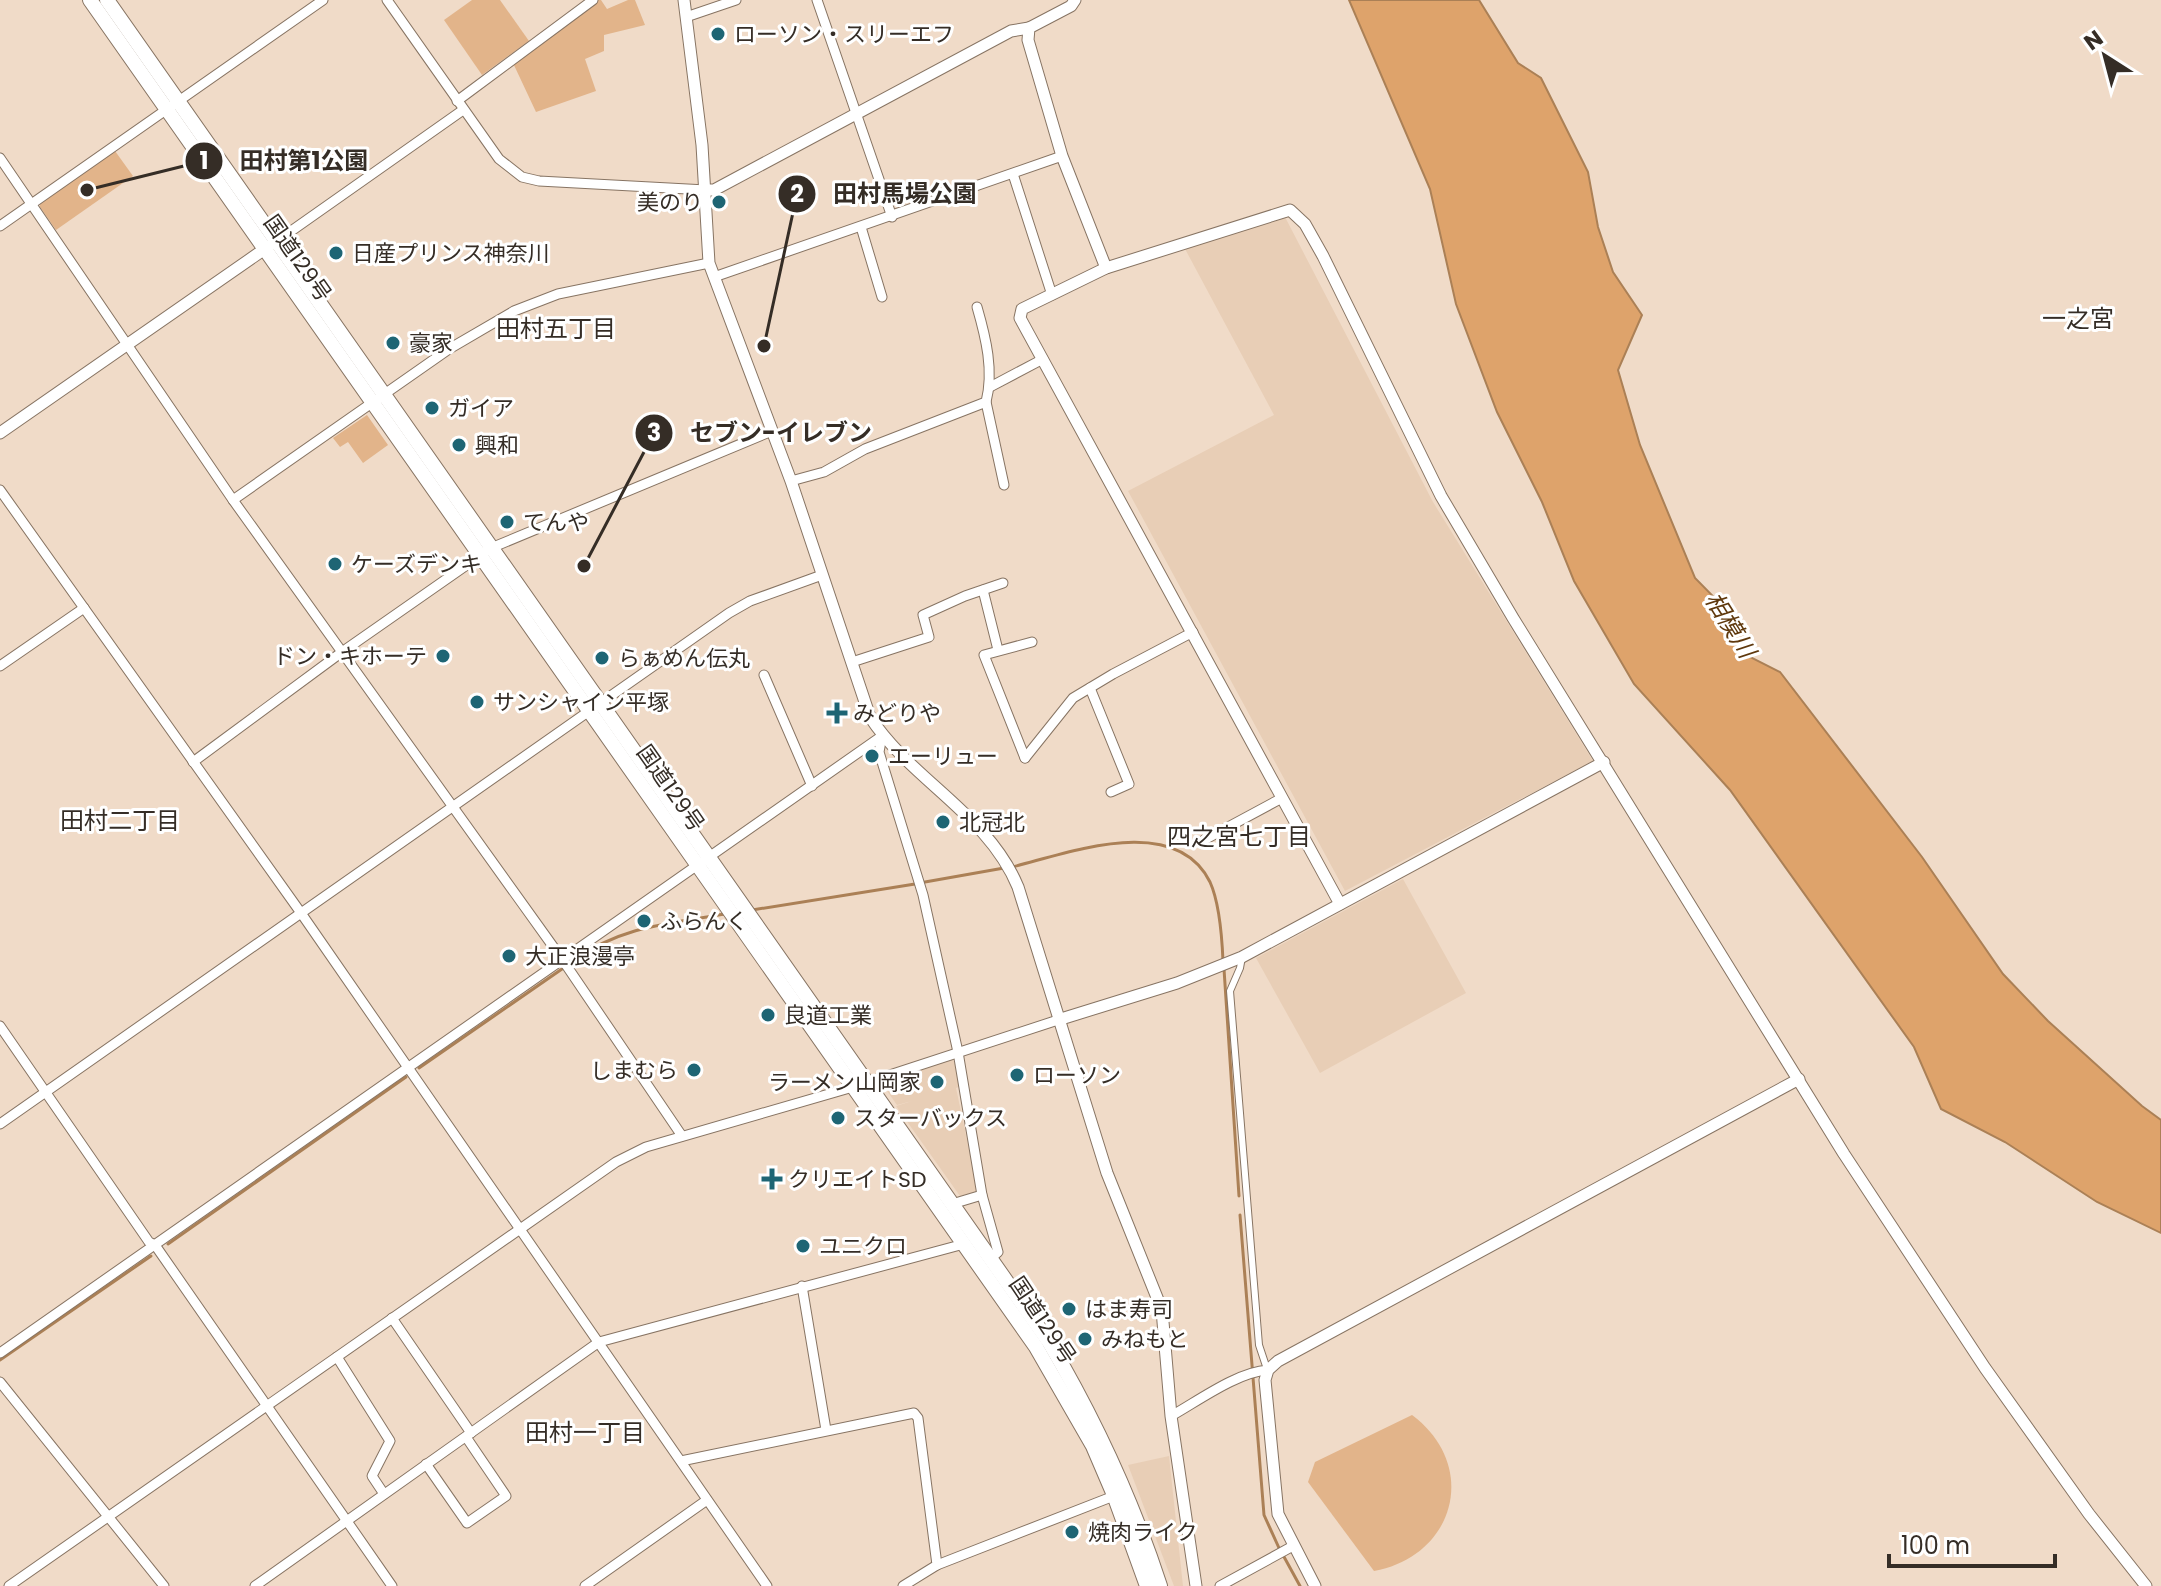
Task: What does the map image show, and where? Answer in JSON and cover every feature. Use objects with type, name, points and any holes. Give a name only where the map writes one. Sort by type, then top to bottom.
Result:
[{"type":"highway","name":"国道129号","points":[[90,0],[173,106],[860,1084],[964,1244],[1036,1347],[1120,1493]]},
{"type":"highway","name":"国道129号","points":[[107,0],[173,106]]},
{"type":"highway","name":"国道129号","points":[[860,1084],[991,1258],[1049,1342],[1081,1397],[1120,1493],[1149,1582]]},
{"type":"street","points":[[0,226],[323,0]]},
{"type":"street","points":[[387,0],[499,159],[522,177],[586,185],[706,190],[714,190],[1011,31],[1029,28],[1071,6],[1075,0]]},
{"type":"street","points":[[0,433],[271,245],[460,105],[593,0]]},
{"type":"street","points":[[684,0],[706,190],[709,263],[791,481],[864,704],[882,736],[972,820],[1006,861],[1012,873],[1061,1019],[1107,1173],[1162,1310],[1171,1416],[1196,1586]]},
{"type":"street","points":[[686,17],[736,0]]},
{"type":"street","points":[[817,0],[892,217]]},
{"type":"street","points":[[1029,28],[1028,40],[1042,95],[1062,156],[1106,268]]},
{"type":"street","points":[[714,277],[1062,156]]},
{"type":"street","points":[[0,158],[233,500],[562,959],[682,1136]]},
{"type":"street","points":[[1013,174],[1052,295]]},
{"type":"street","points":[[1340,904],[1020,318],[1022,309],[1106,268],[1290,210],[1297,215],[1323,256],[1441,496],[1844,1154],[1985,1368],[2089,1514],[2146,1586]]},
{"type":"street","points":[[861,227],[882,297]]},
{"type":"street","points":[[233,500],[449,349],[514,311],[558,294],[709,263]]},
{"type":"street","points":[[977,307],[990,361],[987,381],[990,387],[986,402],[1004,485]]},
{"type":"street","points":[[990,387],[1043,359]]},
{"type":"street","points":[[791,481],[824,472],[865,449],[986,402]]},
{"type":"street","points":[[193,762],[342,652],[486,552],[772,431]]},
{"type":"street","points":[[0,490],[301,913],[767,1586]]},
{"type":"street","points":[[0,1124],[729,613],[750,601],[822,575]]},
{"type":"street","points":[[852,662],[929,637],[923,615],[1003,583]]},
{"type":"street","points":[[983,590],[998,650]]},
{"type":"street","points":[[0,666],[84,608]]},
{"type":"street","points":[[1032,642],[984,655],[1025,758],[1073,698],[1193,632]]},
{"type":"street","points":[[764,675],[812,786]]},
{"type":"street","points":[[1090,688],[1129,784],[1111,792]]},
{"type":"street","points":[[0,1353],[882,736]]},
{"type":"street","points":[[882,736],[879,752],[923,895],[958,1052],[982,1195],[998,1252],[991,1258]]},
{"type":"street","points":[[9,1586],[616,1162],[646,1147],[860,1084],[1237,960],[1604,762]]},
{"type":"street","points":[[1204,840],[1282,798]]},
{"type":"street","points":[[1237,960],[1240,968],[1230,991],[1259,1345],[1274,1486],[1278,1514],[1315,1586]]},
{"type":"street","points":[[0,1026],[149,1242],[155,1245],[268,1404],[392,1586]]},
{"type":"street","points":[[1171,1416],[1242,1377],[1262,1371],[1799,1079]]},
{"type":"street","points":[[952,1204],[982,1195]]},
{"type":"street","points":[[968,1226],[988,1218]]},
{"type":"street","points":[[255,1586],[599,1342],[964,1244]]},
{"type":"street","points":[[802,1286],[826,1430]]},
{"type":"street","points":[[392,1318],[506,1496],[467,1523],[426,1464]]},
{"type":"street","points":[[337,1357],[390,1441],[372,1476],[384,1494]]},
{"type":"street","points":[[0,1382],[164,1586]]},
{"type":"street","points":[[681,1461],[914,1413],[918,1418],[937,1565]]},
{"type":"street","points":[[903,1586],[937,1565],[1120,1493]]},
{"type":"street","points":[[585,1586],[707,1500]]},
{"type":"street","points":[[1220,1586],[1293,1546]]},
{"type":"shaded area","points":[[472,0],[500,0],[529,41],[482,75],[444,20]]},
{"type":"shaded area","points":[[601,0],[607,9],[635,0],[645,25],[604,35],[604,51],[585,59],[596,91],[536,112],[513,63]]},
{"type":"shaded area","points":[[115,151],[133,176],[56,230],[40,204]]},
{"type":"shaded area","points":[[1285,217],[1433,502],[1593,761],[1345,891],[1128,491],[1274,415],[1184,247]]},
{"type":"shaded area","points":[[367,415],[388,445],[363,463],[348,442],[340,447],[333,438]]},
{"type":"shaded area","points":[[1403,879],[1466,993],[1320,1073],[1256,958]]},
{"type":"shaded area","points":[[950,1059],[954,1061],[961,1086],[956,1088],[978,1192],[960,1196],[896,1106],[912,1101],[897,1105],[880,1081]]},
{"type":"shaded area","points":[[1412,1415],[1433,1436],[1446,1459],[1451,1483],[1449,1506],[1440,1528],[1424,1547],[1402,1562],[1374,1571],[1308,1482],[1315,1462]]},
{"type":"shaded area","points":[[1169,1456],[1183,1586],[1174,1586],[1128,1465]]},
{"type":"water","name":"相模川","points":[[1349,0],[1479,0],[1518,63],[1541,78],[1588,172],[1598,227],[1613,272],[1642,315],[1618,370],[1640,445],[1695,578],[1748,632],[1748,656],[1780,672],[1922,857],[2003,974],[2048,1021],[2161,1120],[2161,1233],[2097,1202],[2005,1142],[1941,1109],[1914,1047],[1730,790],[1634,684],[1574,581],[1542,502],[1497,412],[1456,304],[1430,189]]},
{"type":"waterway","points":[[1012,867],[1090,847],[1119,843],[1147,843],[1172,848],[1194,861],[1210,882],[1218,910],[1223,961]]},
{"type":"waterway","points":[[925,882],[1004,868]]},
{"type":"waterway","points":[[752,910],[915,884]]},
{"type":"waterway","points":[[574,960],[628,933],[725,914]]},
{"type":"waterway","points":[[419,1068],[562,969]]},
{"type":"waterway","points":[[1224,969],[1239,1196]]},
{"type":"waterway","points":[[168,1244],[406,1077]]},
{"type":"waterway","points":[[1240,1215],[1264,1515],[1279,1548]]},
{"type":"waterway","points":[[0,1360],[151,1256]]},
{"type":"waterway","points":[[1283,1555],[1300,1586]]},
{"type":"place","name":"ローソン・スリーエフ","points":[[718,34]]},
{"type":"place","name":"田村第1公園","points":[[87,190]]},
{"type":"place","name":"美のり","points":[[719,202]]},
{"type":"place","name":"日産プリンス神奈川","points":[[336,253]]},
{"type":"place","name":"豪家","points":[[393,343]]},
{"type":"place","name":"田村馬場公園","points":[[764,346]]},
{"type":"place","name":"ガイア","points":[[432,408]]},
{"type":"place","name":"興和","points":[[459,445]]},
{"type":"place","name":"てんや","points":[[507,522]]},
{"type":"place","name":"ケーズデンキ","points":[[335,564]]},
{"type":"place","name":"セブン-イレブン","points":[[584,566]]},
{"type":"place","name":"ドン・キホーテ","points":[[443,656]]},
{"type":"place","name":"らぁめん伝丸","points":[[602,658]]},
{"type":"place","name":"サンシャイン平塚","points":[[477,702]]},
{"type":"place","name":"みどりや","points":[[837,713]]},
{"type":"place","name":"エーリュー","points":[[872,756]]},
{"type":"place","name":"北冠北","points":[[943,822]]},
{"type":"place","name":"ふらんく","points":[[644,921]]},
{"type":"place","name":"大正浪漫亭","points":[[509,956]]},
{"type":"place","name":"良道工業","points":[[768,1015]]},
{"type":"place","name":"しまむら","points":[[694,1070]]},
{"type":"place","name":"ローソン","points":[[1017,1075]]},
{"type":"place","name":"ラーメン山岡家","points":[[937,1082]]},
{"type":"place","name":"スターバックス","points":[[838,1118]]},
{"type":"place","name":"クリエイトSD","points":[[772,1179]]},
{"type":"place","name":"ユニクロ","points":[[803,1246]]},
{"type":"place","name":"はま寿司","points":[[1069,1309]]},
{"type":"place","name":"みねもと","points":[[1085,1339]]},
{"type":"place","name":"焼肉ライク","points":[[1072,1532]]},
{"type":"district","name":"一之宮","points":[[2078,319]]},
{"type":"district","name":"田村五丁目","points":[[556,329]]},
{"type":"district","name":"田村二丁目","points":[[120,821]]},
{"type":"district","name":"四之宮七丁目","points":[[1239,837]]},
{"type":"district","name":"田村一丁目","points":[[585,1433]]}]
